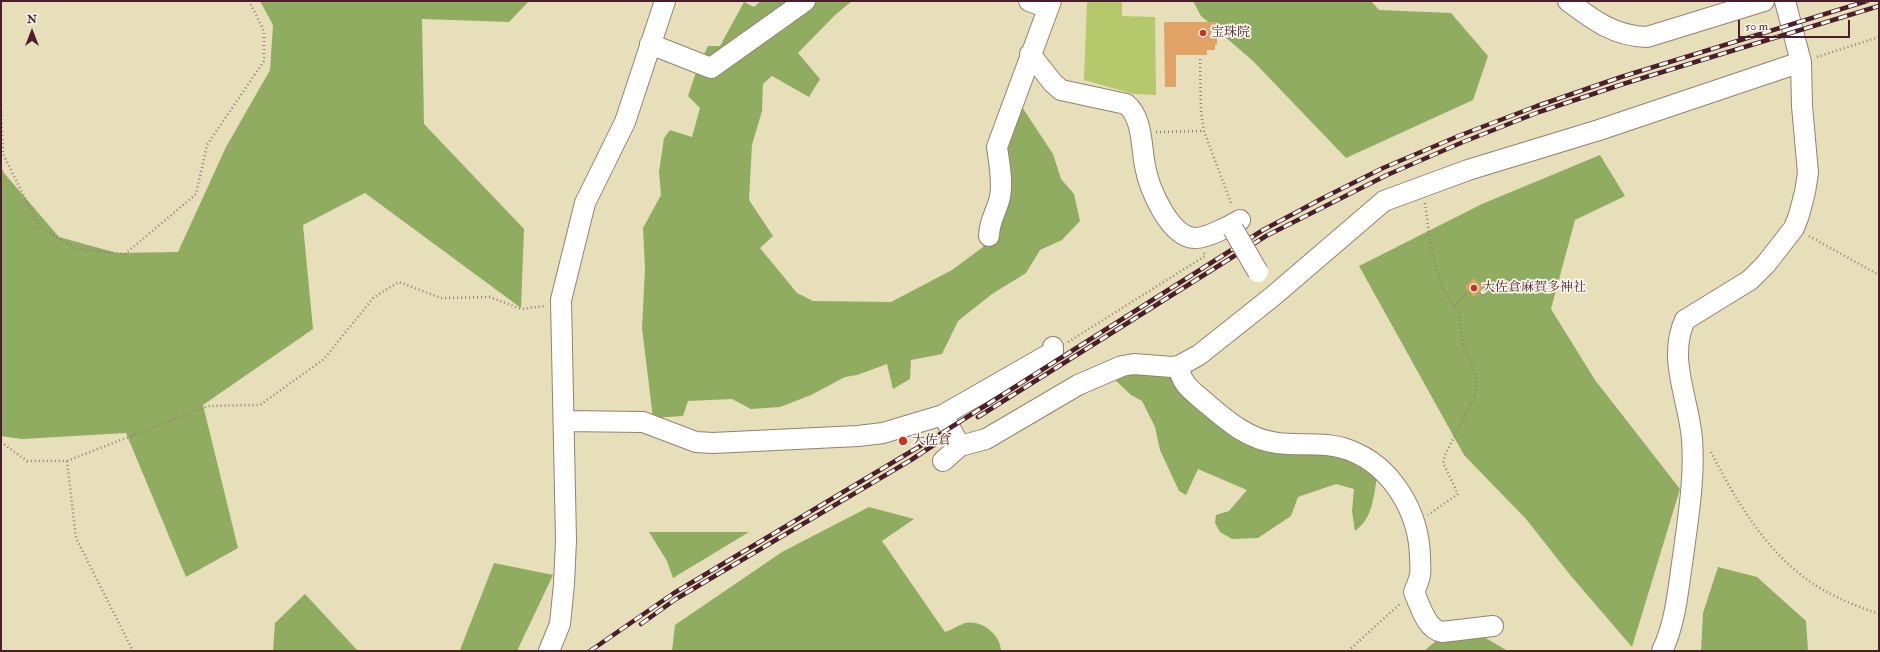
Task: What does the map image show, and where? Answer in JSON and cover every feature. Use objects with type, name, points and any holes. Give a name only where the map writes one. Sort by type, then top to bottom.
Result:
[{"type":"street","points":[[549,651],[560,624],[566,540],[561,304],[585,203],[625,122],[665,1]]},
{"type":"street","points":[[650,44],[711,68],[715,67],[805,1]]},
{"type":"street","points":[[989,236],[989,225],[1000,195],[1000,164],[997,147],[1030,54],[1050,5],[1030,1]]},
{"type":"street","points":[[1568,1],[1609,29],[1631,36],[1647,37],[1764,1]]},
{"type":"street","points":[[1662,651],[1667,640],[1676,608],[1690,504],[1692,439],[1678,358],[1681,328],[1684,320],[1750,280],[1766,264],[1794,228],[1805,192],[1808,173],[1802,106],[1801,62],[1785,1]]},
{"type":"street","points":[[1030,54],[1053,83],[1062,90],[1126,104],[1134,111],[1140,133],[1149,182],[1157,201],[1174,227],[1193,238],[1201,237],[1235,223],[1258,272],[1272,297]]},
{"type":"street","points":[[936,457],[960,446],[986,439],[1078,385],[1122,366],[1134,364],[1172,367],[1179,366],[1199,355],[1272,297],[1384,201],[1468,170],[1600,130],[1801,62]]},
{"type":"street","points":[[564,421],[643,422],[696,442],[713,443],[858,436],[883,432],[943,415],[1053,350]]},
{"type":"street","points":[[1179,366],[1180,374],[1186,386],[1226,420],[1253,436],[1278,443],[1340,447],[1379,466],[1398,490],[1416,523],[1420,546],[1420,575],[1414,592],[1430,626],[1437,631],[1493,626]]},
{"type":"street","points":[[943,415],[960,446]]},
{"type":"path","points":[[1,111],[3,154],[39,226],[76,248],[125,254],[196,194],[207,145],[264,61],[264,31],[249,1]]},
{"type":"path","points":[[1801,62],[1879,37]]},
{"type":"path","points":[[1200,58],[1201,112],[1204,131],[1235,223]]},
{"type":"path","points":[[1140,133],[1204,131]]},
{"type":"path","points":[[1416,523],[1458,494],[1443,463],[1445,455],[1475,396],[1477,380],[1474,366],[1463,344],[1458,313],[1443,289],[1431,249],[1423,187]]},
{"type":"path","points":[[1794,228],[1879,275]]},
{"type":"path","points":[[1053,350],[1205,256],[1201,237]]},
{"type":"path","points":[[1,442],[27,460],[67,461],[208,406],[260,404],[324,359],[374,297],[399,282],[441,298],[490,297],[521,309],[561,304]]},
{"type":"path","points":[[1454,306],[1467,293]]},
{"type":"path","points":[[921,440],[936,457]]},
{"type":"path","points":[[1709,446],[1732,491],[1751,520],[1784,559],[1815,585],[1847,603],[1879,614]]},
{"type":"path","points":[[67,461],[76,538],[133,651]]},
{"type":"path","points":[[1348,651],[1414,592]]},
{"type":"green space","points":[[260,1],[529,1],[509,22],[422,19],[424,124],[524,229],[521,308],[365,193],[303,225],[313,329],[203,405],[238,548],[186,577],[126,433],[22,439],[1,436],[1,167],[4,173],[59,237],[117,253],[178,252],[226,147],[270,70],[273,25]]},
{"type":"green space","points":[[761,1],[852,1],[835,15],[798,53],[820,79],[809,97],[772,76],[763,84],[762,111],[752,145],[749,200],[773,236],[760,248],[797,293],[813,301],[891,302],[952,270],[983,247],[994,224],[1001,148],[1022,107],[1053,154],[1061,179],[1074,194],[1080,221],[1062,240],[1040,250],[1026,273],[992,294],[958,321],[942,354],[911,360],[910,379],[893,389],[887,364],[857,375],[845,377],[811,395],[780,407],[751,409],[732,399],[688,401],[683,416],[653,418],[642,328],[645,269],[643,228],[661,195],[659,172],[664,138],[670,130],[692,137],[700,108],[688,96],[697,69],[708,46],[720,46],[744,2],[754,7]]},
{"type":"green space","points":[[1087,1],[1122,1],[1122,16],[1155,17],[1156,95],[1134,94],[1084,80]]},
{"type":"green space","points":[[1193,1],[1371,1],[1379,10],[1451,13],[1488,56],[1473,100],[1346,158],[1253,61],[1201,16]]},
{"type":"green space","points":[[1600,155],[1625,196],[1575,220],[1551,309],[1595,380],[1680,489],[1632,647],[1571,576],[1526,519],[1464,455],[1359,266],[1482,204]]},
{"type":"green space","points":[[1169,370],[1224,424],[1330,448],[1367,463],[1377,478],[1369,514],[1361,526],[1355,531],[1352,511],[1354,489],[1336,484],[1298,497],[1291,516],[1258,538],[1232,539],[1220,532],[1215,523],[1216,515],[1229,511],[1247,490],[1198,469],[1186,495],[1179,491],[1160,450],[1155,427],[1142,401],[1131,395],[1111,376]]},
{"type":"green space","points":[[869,507],[914,519],[882,541],[945,632],[965,623],[978,623],[994,634],[998,639],[1001,651],[672,651],[675,625],[782,552]]},
{"type":"green space","points":[[649,532],[749,532],[673,578],[667,561]]},
{"type":"green space","points":[[494,563],[553,575],[517,651],[457,651],[460,650]]},
{"type":"green space","points":[[1718,567],[1757,577],[1806,621],[1808,651],[1701,651],[1703,613]]},
{"type":"green space","points":[[305,594],[358,651],[273,651],[275,623]]},
{"type":"green space","points":[[1458,622],[1508,651],[1424,651]]},
{"type":"building","points":[[1164,22],[1217,22],[1217,45],[1215,45],[1215,50],[1207,50],[1207,55],[1176,55],[1176,87],[1165,87]]},
{"type":"building","points":[[1474,278],[1483,288],[1474,297],[1465,287]]},
{"type":"railway","points":[[590,651],[674,593],[942,433],[1263,230],[1323,198],[1383,168],[1461,135],[1537,106],[1621,77],[1867,1]]},
{"type":"railway","points":[[978,417],[1266,236],[1387,175],[1463,142],[1539,112],[1623,84],[1879,6]]},
{"type":"railway","points":[[641,624],[676,599],[911,460],[949,435]]},
{"type":"place","name":"宝珠院","points":[[1203,33]]},
{"type":"place","name":"大佐倉麻賀多神社","points":[[1474,288]]},
{"type":"place","name":"大佐倉","points":[[903,441]]}]
